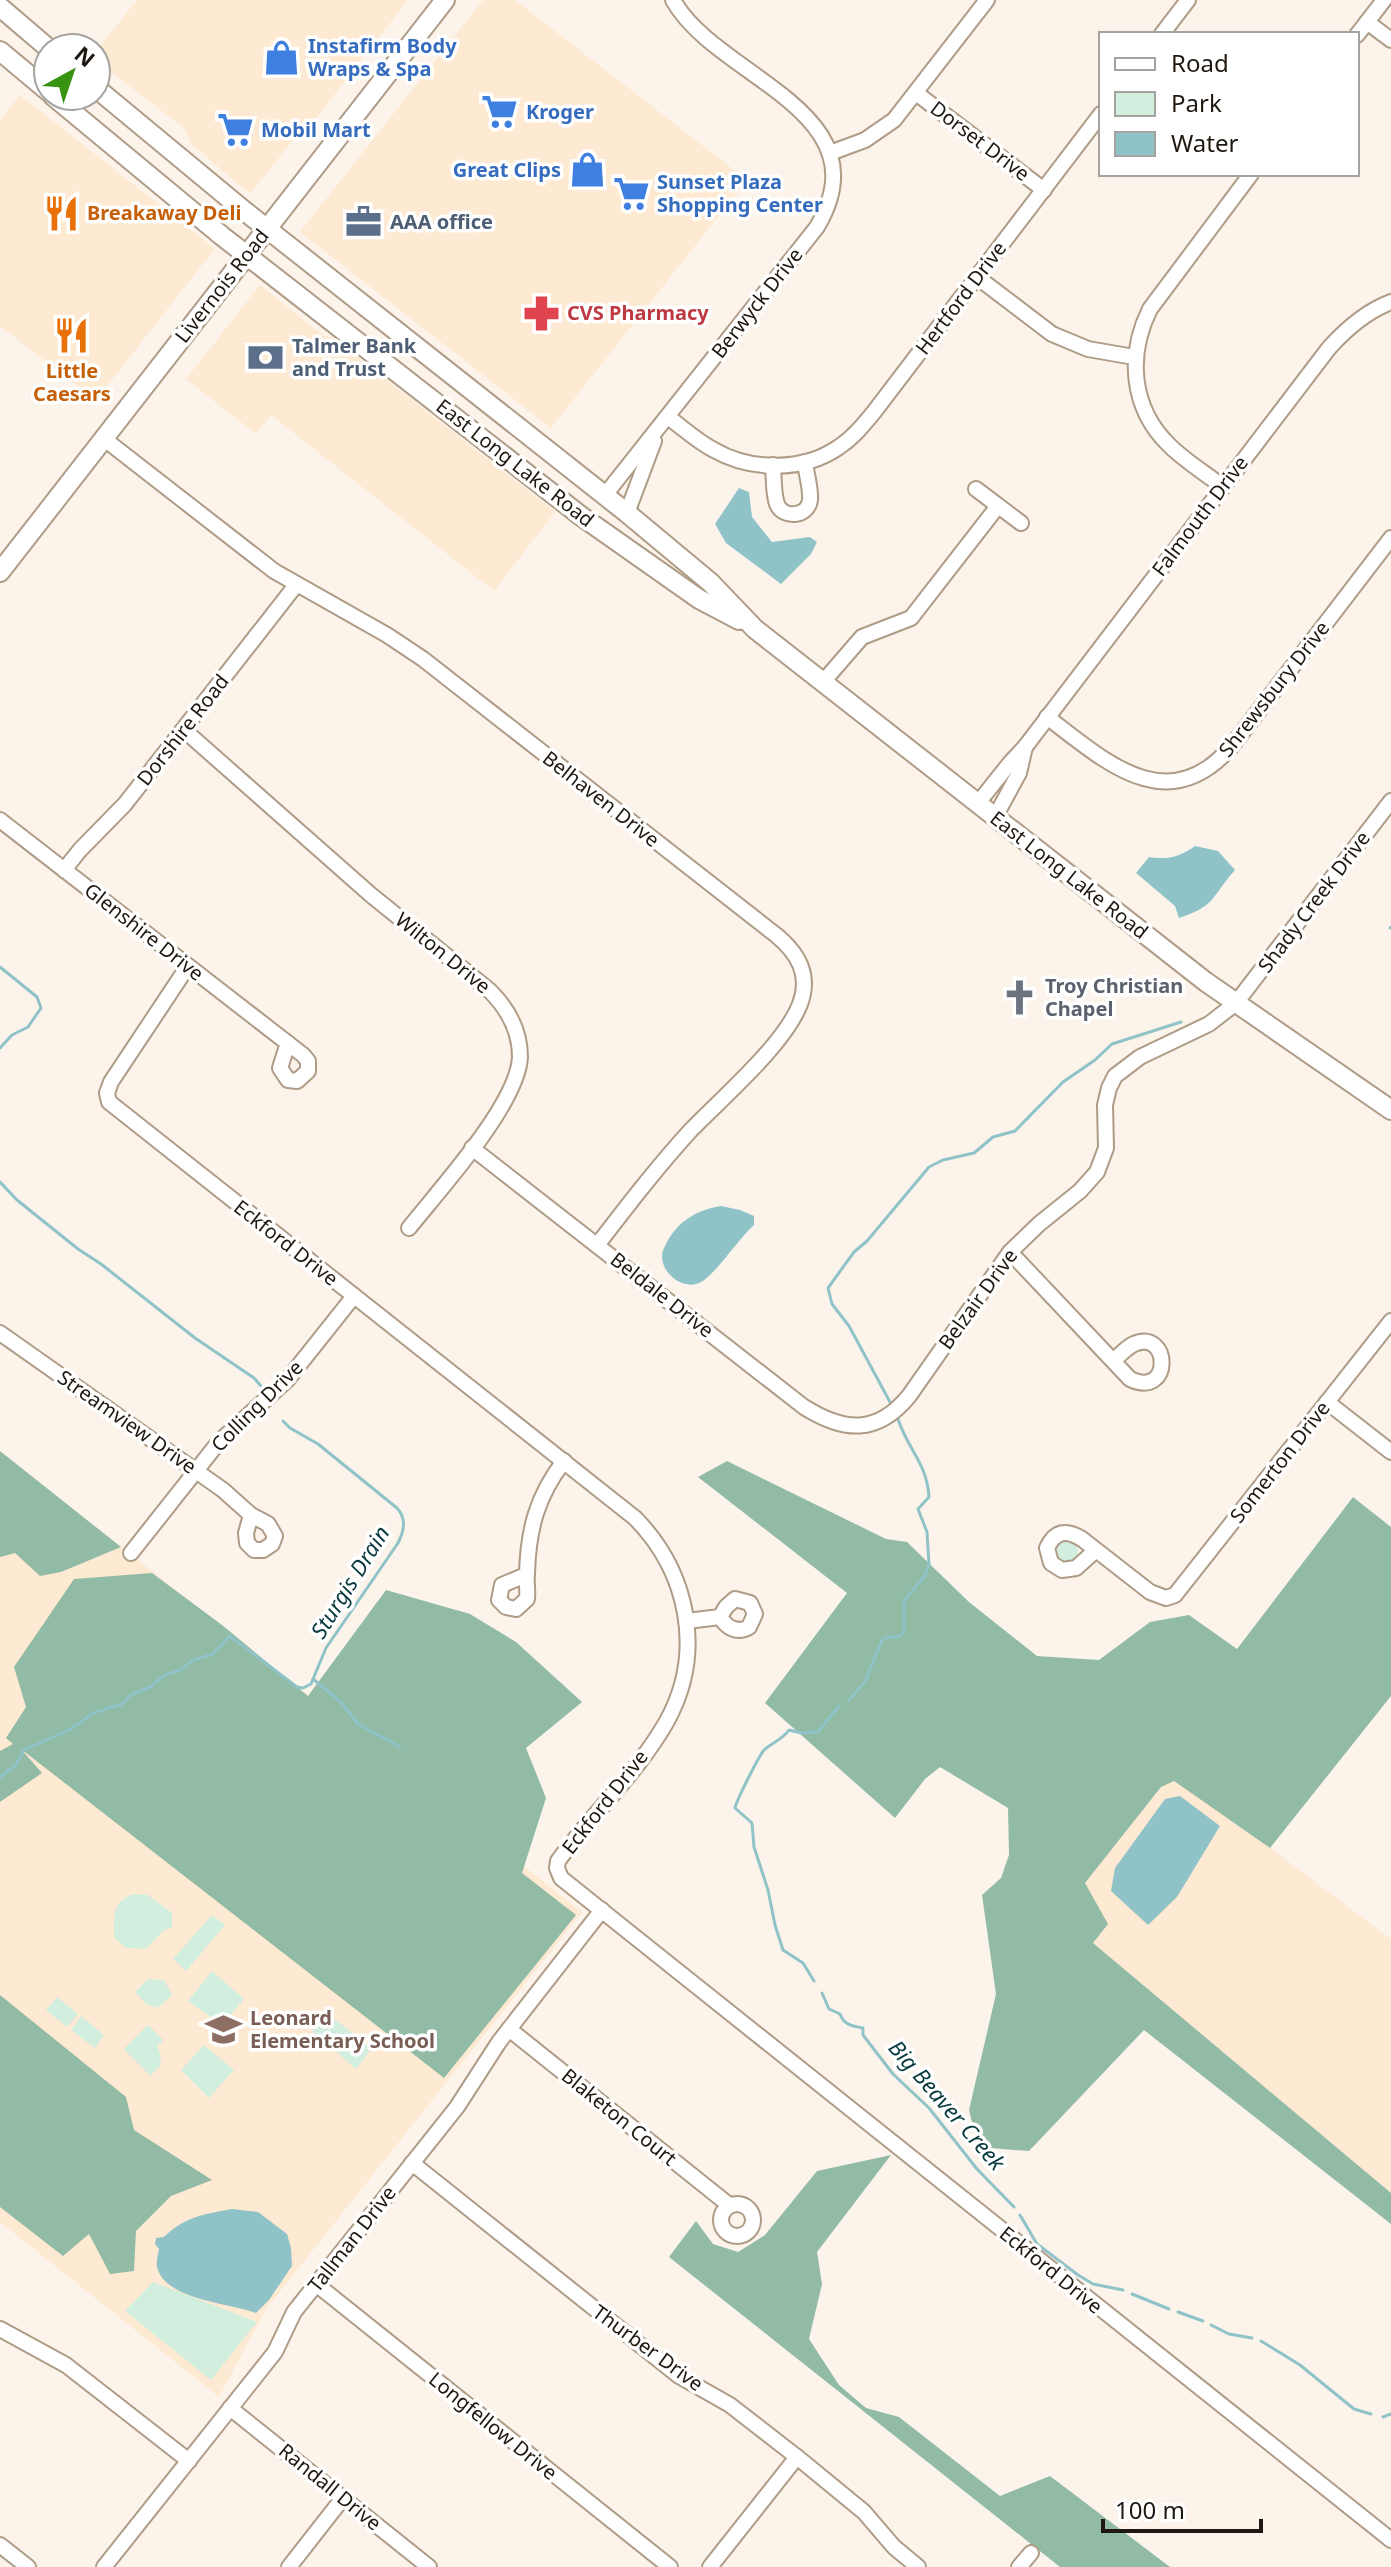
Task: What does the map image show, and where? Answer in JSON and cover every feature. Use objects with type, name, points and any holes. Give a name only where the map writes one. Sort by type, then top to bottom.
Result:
[{"type":"main road","name":"Livernois Road","points":[[2,565],[445,0]]},
{"type":"main road","points":[[0,7],[32,34]]},
{"type":"main road","points":[[0,51],[32,74]]},
{"type":"main road","points":[[112,101],[188,165]]},
{"type":"main road","points":[[112,111],[168,158],[188,165]]},
{"type":"main road","points":[[76,112],[103,138],[142,159],[199,205],[211,205],[224,194]]},
{"type":"main road","name":"East Long Lake Road","points":[[103,138],[246,255],[574,510],[699,599],[755,629]]},
{"type":"main road","name":"East Long Lake Road","points":[[188,165],[627,513],[711,583],[755,629],[1236,1003],[1391,1110]]},
{"type":"main road","points":[[298,295],[299,283],[304,277],[321,270]]},
{"type":"main road","points":[[359,343],[384,352],[536,469],[547,468],[555,457]]},
{"type":"main road","points":[[574,510],[579,507],[589,511],[651,555],[660,551],[662,543]]},
{"type":"street","name":"Berwyck Drive","points":[[605,495],[817,227],[827,209],[832,188],[830,153],[818,129],[805,114],[697,30],[673,0]]},
{"type":"street","points":[[830,153],[875,134],[894,120],[987,0]]},
{"type":"street","points":[[1164,32],[1188,0]]},
{"type":"street","points":[[1359,32],[1384,0]]},
{"type":"street","points":[[1367,22],[1391,40]]},
{"type":"street","name":"Dorset Drive","points":[[916,93],[1044,190]]},
{"type":"street","name":"Hertford Drive","points":[[665,421],[725,456],[773,465],[805,462],[825,455],[853,436],[1099,117]]},
{"type":"street","points":[[1223,487],[1168,444],[1150,421],[1137,386],[1134,357],[1139,333],[1150,309],[1250,176]]},
{"type":"street","points":[[977,277],[1052,334],[1088,349],[1134,357]]},
{"type":"street","name":"Falmouth Drive","points":[[978,803],[1025,747],[1335,342],[1357,321],[1391,302]]},
{"type":"street","name":"Berwyck Drive","points":[[627,513],[665,421]]},
{"type":"street","name":"Belhaven Drive","points":[[103,438],[242,548],[296,585],[387,635],[423,659],[795,953],[801,963],[804,986],[801,1003],[793,1017],[754,1066],[662,1163],[598,1244]]},
{"type":"street","points":[[773,465],[777,504],[786,512],[796,514],[806,509],[810,500],[805,462]]},
{"type":"street","points":[[976,489],[1021,523]]},
{"type":"street","points":[[823,682],[862,637],[911,618],[998,506]]},
{"type":"street","name":"Shrewsbury Drive","points":[[1047,717],[1108,763],[1135,777],[1166,781],[1200,773],[1231,747],[1391,538]]},
{"type":"street","name":"Dorshire Road","points":[[64,870],[85,844],[117,814],[296,585]]},
{"type":"street","name":"Wilton Drive","points":[[184,730],[371,895],[477,980],[500,1001],[515,1027],[520,1057],[507,1096],[472,1148],[409,1228]]},
{"type":"street","name":"Falmouth Drive","points":[[995,817],[1019,773],[1025,747]]},
{"type":"street","name":"Shady Creek Drive","points":[[1236,1003],[1391,801]]},
{"type":"street","name":"Glenshire Drive","points":[[0,820],[288,1043]]},
{"type":"street","name":"Eckford Drive","points":[[188,966],[111,1082],[107,1093],[109,1102],[635,1518],[656,1541],[677,1579],[687,1621],[688,1649],[684,1675],[667,1720],[558,1861],[561,1878],[1391,2540]]},
{"type":"street","name":"Belzair Drive","points":[[860,1426],[880,1420],[904,1402],[1010,1252],[1080,1191],[1097,1172],[1106,1148],[1107,1096],[1119,1070],[1197,1031],[1236,1003]]},
{"type":"street","name":"Beldale Drive","points":[[472,1148],[804,1407],[828,1421],[860,1426]]},
{"type":"street","points":[[1010,1252],[1114,1360]]},
{"type":"street","name":"Colling Drive","points":[[131,1553],[230,1430],[288,1379],[354,1296]]},
{"type":"street","name":"Somerton Drive","points":[[1096,1550],[1150,1592],[1166,1598],[1181,1588],[1391,1321]]},
{"type":"street","name":"Streamview Drive","points":[[0,1333],[196,1470],[251,1515]]},
{"type":"street","points":[[1327,1402],[1391,1452]]},
{"type":"street","points":[[526,1575],[530,1530],[538,1503],[564,1461]]},
{"type":"street","points":[[687,1621],[720,1617]]},
{"type":"street","name":"Tallman Drive","points":[[104,2567],[275,2352],[290,2318],[457,2107],[509,2029],[602,1910]]},
{"type":"street","name":"Blaketon Court","points":[[509,2029],[729,2205]]},
{"type":"street","name":"Thurber Drive","points":[[412,2163],[679,2376],[730,2405],[797,2457],[864,2512],[894,2547],[918,2567]]},
{"type":"street","name":"Longfellow Drive","points":[[316,2284],[670,2567]]},
{"type":"street","points":[[0,2329],[66,2365],[189,2461]]},
{"type":"street","name":"Randall Drive","points":[[230,2408],[429,2567]]},
{"type":"street","points":[[710,2567],[797,2457]]},
{"type":"street","points":[[289,2567],[343,2498]]},
{"type":"street","points":[[0,2545],[28,2567]]},
{"type":"street","points":[[1019,2567],[1031,2553]]},
{"type":"shaded area","points":[[137,0],[408,0],[303,135],[293,140],[250,194],[190,143],[185,129],[112,72],[111,32]]},
{"type":"shaded area","points":[[483,0],[515,0],[747,180],[551,428],[300,232]]},
{"type":"shaded area","points":[[20,95],[32,104],[32,112],[42,112],[213,247],[213,251],[96,400],[0,326],[0,121]]},
{"type":"shaded area","points":[[260,285],[323,335],[333,338],[555,512],[494,591],[271,415],[256,434],[186,379]]},
{"type":"shaded area","points":[[0,1451],[582,1912],[266,2309],[219,2397],[0,2222]]},
{"type":"shaded area","points":[[1175,1781],[1391,1939],[1391,2193],[1093,1943],[1085,1883],[1161,1787]]},
{"type":"green space","points":[[0,1451],[121,1547],[61,1572],[40,1576],[15,1553],[0,1557]]},
{"type":"green space","points":[[727,1461],[886,1539],[907,1542],[969,1602],[1037,1656],[1099,1660],[1150,1622],[1189,1615],[1237,1649],[1353,1497],[1391,1527],[1391,1696],[1270,1848],[1174,1781],[1161,1787],[1085,1883],[1108,1924],[1093,1943],[1391,2193],[1391,2224],[1144,2030],[1029,2151],[978,2147],[969,2110],[996,1994],[982,1895],[1001,1878],[1009,1855],[1008,1808],[940,1767],[925,1779],[895,1818],[765,1703],[847,1593],[698,1477]]},
{"type":"green space","points":[[1066,1539],[1075,1542],[1078,1551],[1075,1560],[1066,1563],[1057,1560],[1054,1551],[1057,1542]]},
{"type":"green space","points":[[152,1573],[222,1625],[308,1696],[386,1590],[470,1614],[516,1642],[582,1702],[526,1748],[546,1798],[522,1873],[576,1915],[444,2078],[21,1749],[42,1773],[0,1802],[0,1751],[13,1744],[6,1738],[26,1707],[14,1667],[74,1579]]},
{"type":"green space","points":[[133,1894],[148,1895],[172,1913],[172,1928],[164,1930],[146,1949],[126,1948],[114,1937],[117,1906]]},
{"type":"green space","points":[[212,1915],[225,1925],[186,1971],[173,1959]]},
{"type":"green space","points":[[212,1971],[244,1999],[222,2025],[188,2001]]},
{"type":"green space","points":[[148,1979],[164,1980],[172,1995],[158,2008],[146,2004],[135,1992]]},
{"type":"green space","points":[[0,1995],[126,2097],[134,2130],[212,2180],[171,2196],[136,2231],[134,2271],[110,2274],[89,2234],[63,2256],[0,2207]]},
{"type":"green space","points":[[57,1997],[78,2014],[67,2027],[46,2010]]},
{"type":"green space","points":[[328,2014],[372,2048],[356,2069],[312,2031]]},
{"type":"green space","points":[[81,2016],[104,2035],[95,2048],[71,2030]]},
{"type":"green space","points":[[148,2025],[163,2040],[157,2047],[161,2065],[150,2076],[124,2049]]},
{"type":"green space","points":[[204,2045],[234,2070],[209,2098],[181,2070]]},
{"type":"green space","points":[[891,2155],[817,2252],[822,2284],[809,2339],[839,2385],[866,2408],[899,2417],[1000,2496],[1050,2476],[1170,2567],[1060,2567],[669,2257],[696,2221],[713,2244],[738,2252],[765,2235],[817,2171]]},
{"type":"green space","points":[[153,2282],[257,2322],[211,2380],[125,2311]]},
{"type":"water","points":[[739,488],[749,492],[752,517],[772,542],[810,537],[817,542],[811,554],[781,584],[726,543],[715,524]]},
{"type":"water","points":[[1195,846],[1218,851],[1235,870],[1207,905],[1179,918],[1175,906],[1136,873],[1149,857],[1173,857]]},
{"type":"water","points":[[721,1206],[754,1216],[754,1225],[705,1280],[692,1285],[677,1281],[663,1263],[664,1248],[669,1239],[687,1219]]},
{"type":"water","points":[[1180,1796],[1220,1826],[1177,1897],[1148,1925],[1111,1891],[1115,1868],[1165,1799]]},
{"type":"water","points":[[232,2209],[258,2212],[287,2234],[291,2248],[292,2266],[269,2300],[256,2313],[199,2299],[172,2287],[162,2278],[157,2267],[159,2249],[155,2244],[156,2238],[164,2237],[195,2217]]},
{"type":"waterway","name":"Sturgis Drain","points":[[0,967],[37,997],[41,1008],[28,1027],[12,1035],[0,1048]]},
{"type":"waterway","name":"Big Beaver Creek","points":[[890,1402],[849,1326],[832,1304],[828,1288],[854,1252],[867,1241],[929,1167],[943,1160],[974,1153],[993,1137],[1015,1131],[1063,1082],[1112,1044],[1181,1022]]},
{"type":"waterway","name":"Sturgis Drain","points":[[0,1182],[17,1200],[78,1249],[261,1386]]},
{"type":"waterway","name":"Big Beaver Creek","points":[[849,1700],[865,1682],[882,1640],[899,1637],[904,1632],[904,1601],[924,1577],[929,1565],[927,1532],[918,1509],[929,1497],[928,1485],[898,1419]]},
{"type":"waterway","name":"Sturgis Drain","points":[[0,1777],[15,1766],[24,1750],[71,1729],[93,1713],[122,1704],[131,1695],[150,1687],[165,1675],[181,1670],[191,1661],[213,1654],[230,1636],[297,1687],[311,1684],[326,1648],[398,1543],[403,1521],[397,1508],[318,1444],[283,1421]]},
{"type":"waterway","points":[[313,1679],[341,1702],[358,1724],[400,1747]]},
{"type":"waterway","name":"Big Beaver Creek","points":[[814,1981],[803,1963],[783,1950],[754,1847],[752,1823],[735,1808],[764,1750],[789,1730],[818,1732],[839,1706]]},
{"type":"waterway","name":"Big Beaver Creek","points":[[822,1993],[829,2009],[840,2014],[849,2024],[863,2028],[863,2035],[893,2074],[929,2108],[977,2169],[1014,2207]]},
{"type":"waterway","name":"Big Beaver Creek","points":[[1020,2215],[1037,2244],[1078,2275],[1093,2284],[1123,2290]]},
{"type":"waterway","name":"Big Beaver Creek","points":[[1132,2294],[1169,2309]]},
{"type":"waterway","name":"Big Beaver Creek","points":[[1178,2312],[1203,2321]]},
{"type":"waterway","name":"Big Beaver Creek","points":[[1211,2325],[1229,2334],[1252,2338]]},
{"type":"waterway","name":"Big Beaver Creek","points":[[1261,2341],[1300,2365],[1354,2409],[1371,2414]]},
{"type":"waterway","name":"Big Beaver Creek","points":[[1383,2417],[1391,2414]]},
{"type":"place","name":"Instafirm Body Wraps & Spa","points":[[282,57]]},
{"type":"place","name":"Kroger","points":[[500,112]]},
{"type":"place","name":"Mobil Mart","points":[[235,130]]},
{"type":"place","name":"Great Clips","points":[[587,170]]},
{"type":"place","name":"Sunset Plaza Shopping Center","points":[[631,193]]},
{"type":"place","name":"Breakaway Deli","points":[[61,213]]},
{"type":"place","name":"AAA office","points":[[364,222]]},
{"type":"place","name":"CVS Pharmacy","points":[[541,313]]},
{"type":"place","name":"Little Caesars","points":[[72,336]]},
{"type":"place","name":"Talmer Bank and Trust","points":[[266,357]]},
{"type":"place","name":"Troy Christian Chapel","points":[[1019,998]]},
{"type":"place","name":"Leonard Elementary School","points":[[224,2030]]}]
